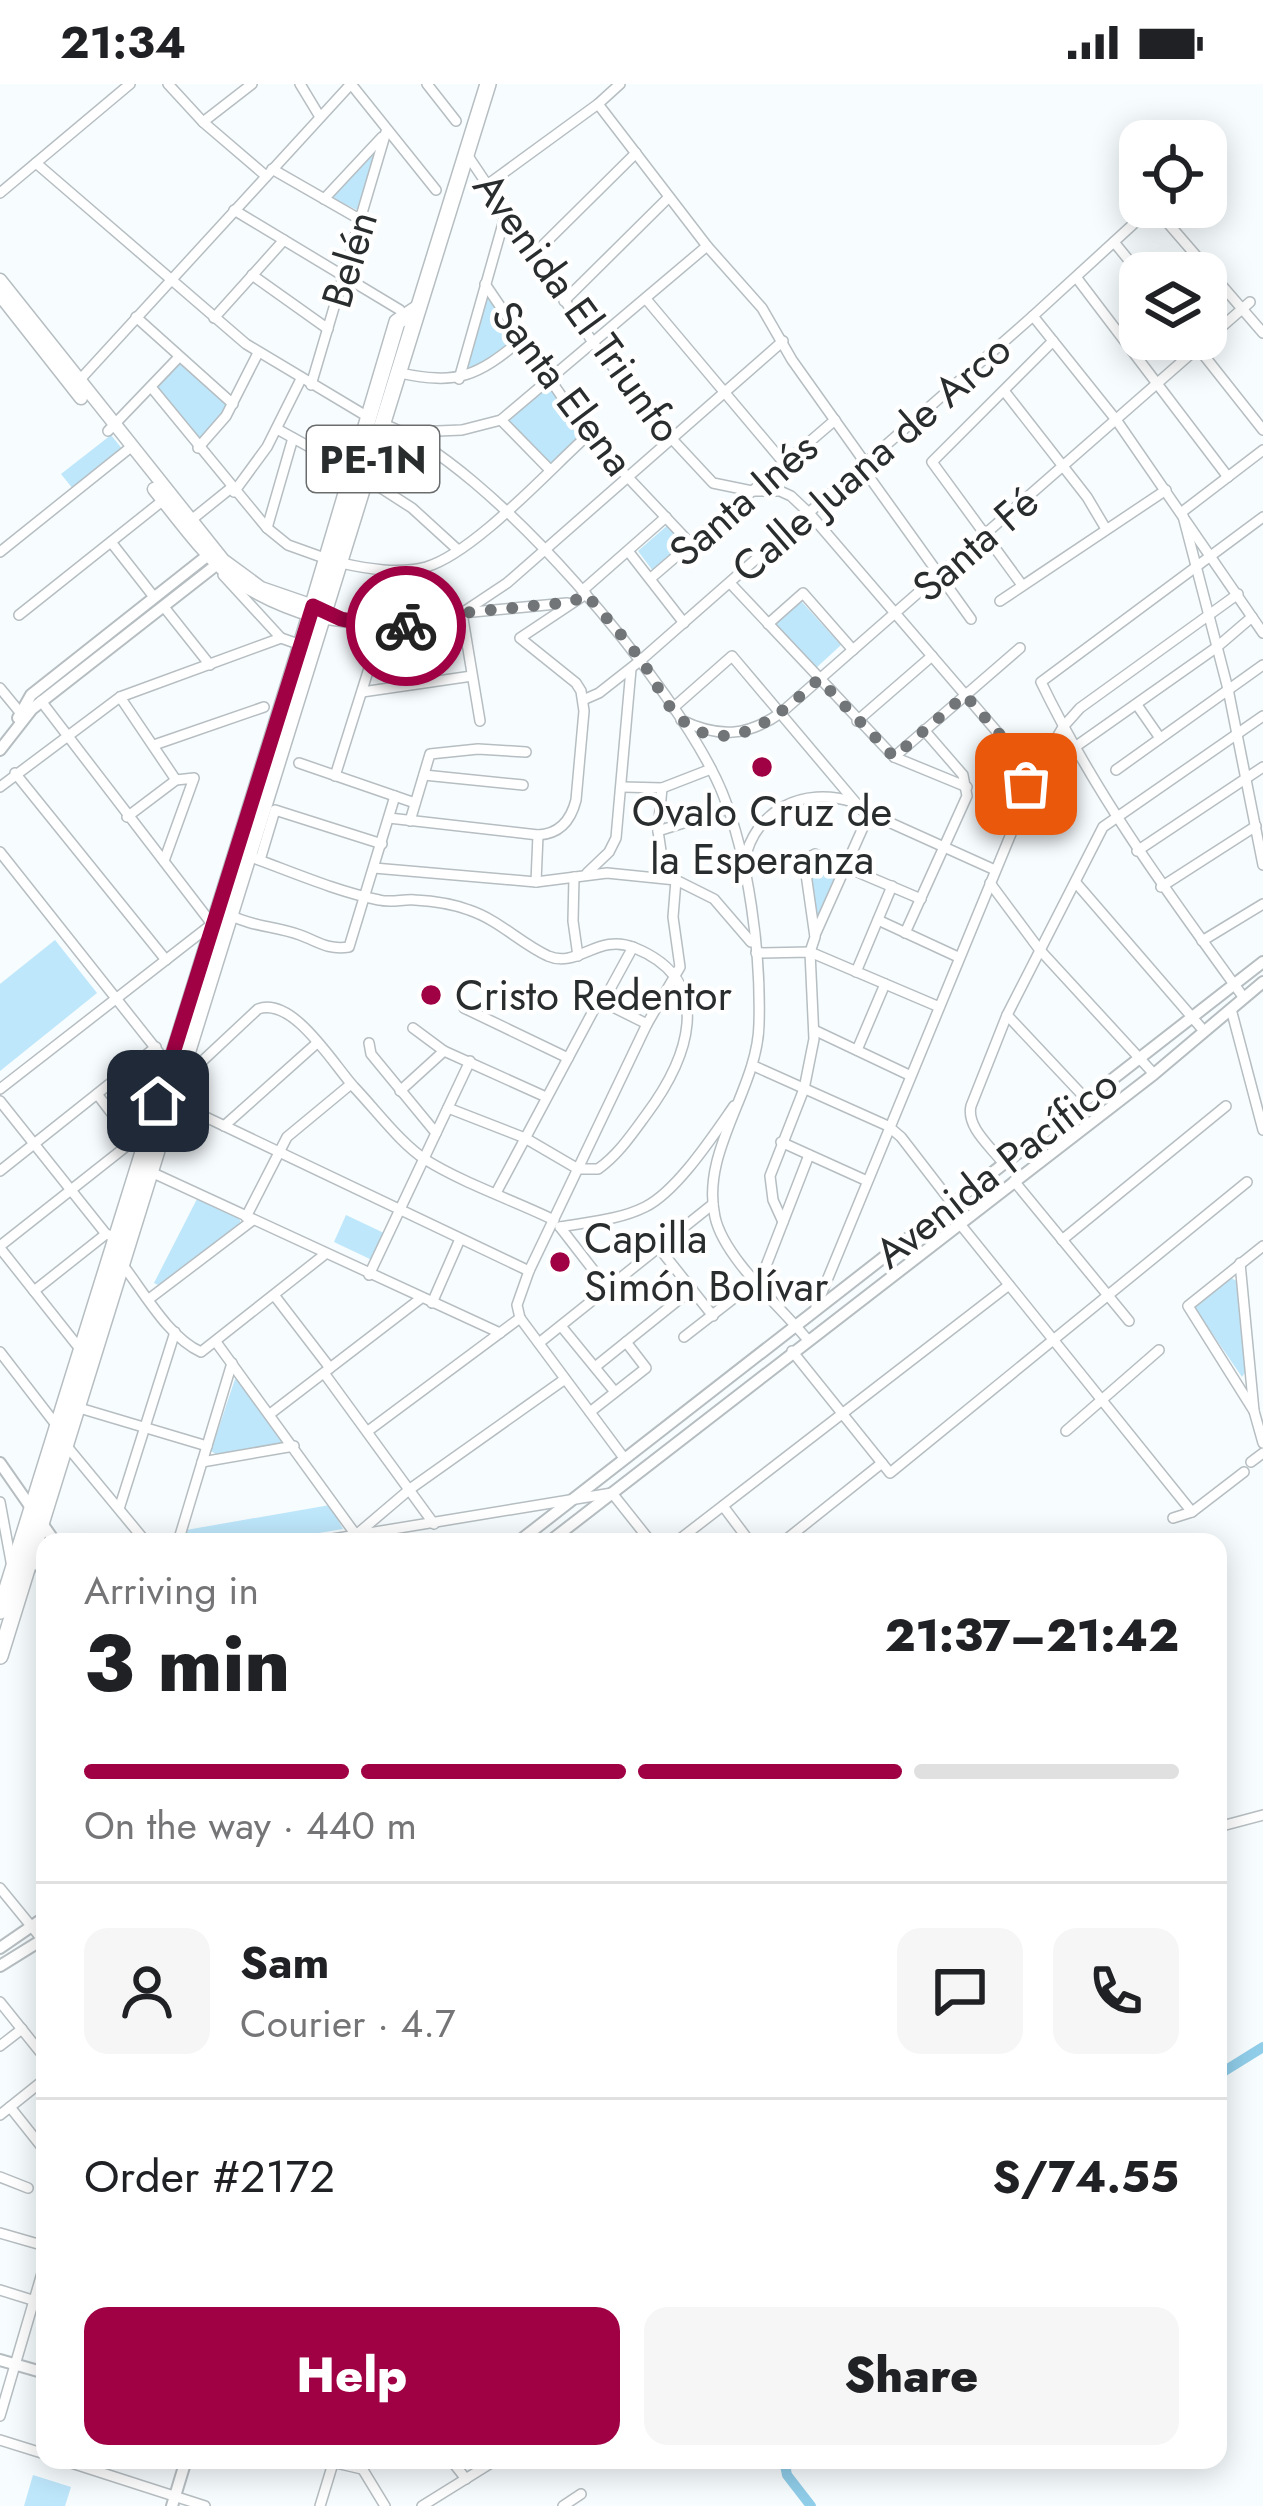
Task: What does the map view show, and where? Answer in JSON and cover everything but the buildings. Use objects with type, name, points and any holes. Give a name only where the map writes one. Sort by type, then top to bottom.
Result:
[{"type":"highway","name":"PE-1N","points":[[39,1533],[230,915],[254,858],[405,313],[468,156],[488,84]]},
{"type":"highway","name":"PE-1N","points":[[376,421],[400,374],[405,313]]},
{"type":"highway","name":"PE-1N","points":[[0,1611],[141,1138],[169,1064],[301,645],[323,614]]},
{"type":"highway","name":"PE-1N","points":[[0,1656],[36,1541]]},
{"type":"main road","points":[[0,280],[76,385]]},
{"type":"main road","points":[[0,295],[215,558],[261,588],[323,614]]},
{"type":"main road","points":[[166,498],[190,521],[215,558]]},
{"type":"street","points":[[0,193],[130,84]]},
{"type":"street","points":[[168,84],[203,122],[269,172],[361,220]]},
{"type":"street","points":[[203,122],[252,84]]},
{"type":"street","points":[[301,84],[320,117]]},
{"type":"street","points":[[76,385],[351,84],[436,190]]},
{"type":"street","points":[[427,84],[457,121]]},
{"type":"street","points":[[487,185],[620,84]]},
{"type":"street","points":[[598,104],[707,246],[762,308],[971,619]]},
{"type":"street","points":[[324,199],[386,132]]},
{"type":"street","name":"Belén","points":[[190,521],[232,490],[306,382],[345,277],[386,132]]},
{"type":"street","points":[[533,255],[636,153]]},
{"type":"street","name":"Avenida El Triunfo","points":[[468,156],[594,344],[672,439],[713,483],[780,491],[809,513],[1017,754],[1026,797]]},
{"type":"street","points":[[36,163],[258,353],[443,456],[584,592],[641,660],[681,720],[711,769],[728,809],[755,950],[759,1030],[754,1066],[719,1160],[713,1204],[724,1239],[807,1339]]},
{"type":"street","points":[[564,301],[669,196]]},
{"type":"street","points":[[234,210],[405,313]]},
{"type":"street","points":[[459,379],[506,213]]},
{"type":"street","name":"Calle Juana de Arco","points":[[584,700],[631,669],[1130,228]]},
{"type":"street","points":[[1173,228],[1246,306],[1263,333]]},
{"type":"street","points":[[214,318],[284,240]]},
{"type":"street","points":[[1114,242],[1122,252]]},
{"type":"street","points":[[407,433],[462,430],[501,420],[707,246]]},
{"type":"street","points":[[252,275],[328,328]]},
{"type":"street","points":[[1076,278],[1228,477]]},
{"type":"street","name":"Santa Elena","points":[[485,284],[587,435],[691,544]]},
{"type":"street","points":[[646,299],[784,463]]},
{"type":"street","name":"Santa Fé","points":[[1227,320],[1246,306]]},
{"type":"street","points":[[1033,316],[1117,421],[1263,633]]},
{"type":"street","points":[[136,317],[233,404]]},
{"type":"street","points":[[400,374],[459,379],[487,366],[522,339]]},
{"type":"street","points":[[462,613],[507,583],[783,341]]},
{"type":"street","points":[[1022,585],[932,462],[1053,341]]},
{"type":"street","points":[[198,448],[233,404],[258,353]]},
{"type":"street","points":[[111,429],[179,357]]},
{"type":"street","name":"Santa Fé","points":[[681,720],[733,735],[766,724],[1158,386],[1180,360]]},
{"type":"street","points":[[1207,360],[1263,430]]},
{"type":"street","points":[[151,388],[267,529],[288,544],[367,569],[406,570],[439,562],[503,512],[587,435]]},
{"type":"street","points":[[1005,392],[1106,529]]},
{"type":"street","points":[[501,420],[550,470]]},
{"type":"street","name":"Santa Inés","points":[[651,578],[835,420]]},
{"type":"street","points":[[277,429],[412,508],[458,550]]},
{"type":"street","points":[[267,529],[293,439]]},
{"type":"street","points":[[0,552],[128,450]]},
{"type":"street","points":[[1182,512],[1263,450]]},
{"type":"street","points":[[1000,601],[1166,490]]},
{"type":"street","points":[[19,615],[166,498]]},
{"type":"street","points":[[1182,512],[1228,689],[1263,865]]},
{"type":"street","points":[[389,818],[538,836],[554,832],[573,812],[584,700],[576,683],[520,638],[572,602],[666,517]]},
{"type":"street","points":[[1244,998],[1137,851],[1041,682],[1262,520]]},
{"type":"street","points":[[111,542],[154,597]]},
{"type":"street","points":[[628,551],[684,623]]},
{"type":"street","points":[[0,750],[44,683],[154,597],[215,558]]},
{"type":"street","points":[[22,715],[164,607],[215,558]]},
{"type":"street","points":[[215,558],[281,638],[301,645]]},
{"type":"street","points":[[730,583],[894,757],[968,787]]},
{"type":"street","points":[[768,624],[803,593],[854,650]]},
{"type":"street","points":[[816,1307],[1026,797],[1063,728],[1107,686],[1238,594]]},
{"type":"street","points":[[323,614],[382,627],[412,626],[462,613],[572,602]]},
{"type":"street","points":[[164,607],[210,665]]},
{"type":"street","points":[[462,613],[480,721]]},
{"type":"street","points":[[1075,747],[1252,617]]},
{"type":"street","points":[[335,776],[382,627]]},
{"type":"street","points":[[0,787],[120,697],[281,638]]},
{"type":"street","points":[[894,757],[1020,648]]},
{"type":"street","points":[[673,708],[732,656],[853,802],[869,814],[995,870]]},
{"type":"street","points":[[856,721],[932,656]]},
{"type":"street","points":[[1116,770],[1263,665]]},
{"type":"street","points":[[578,956],[573,920],[579,876],[609,852],[616,838],[631,669]]},
{"type":"street","points":[[362,692],[472,676]]},
{"type":"street","points":[[0,688],[22,715]]},
{"type":"street","points":[[120,697],[176,780]]},
{"type":"street","points":[[0,1089],[212,924],[41,701]]},
{"type":"street","points":[[1137,705],[1160,738]]},
{"type":"street","points":[[154,745],[264,707]]},
{"type":"street","points":[[1003,1163],[968,1116],[1006,1016],[1103,827],[1263,716]]},
{"type":"street","points":[[905,933],[964,806],[968,787],[924,730]]},
{"type":"street","points":[[410,821],[430,754],[478,749],[526,752]]},
{"type":"street","points":[[299,763],[416,803]]},
{"type":"street","points":[[1137,851],[1263,767]]},
{"type":"street","points":[[623,787],[662,788],[711,769]]},
{"type":"street","points":[[15,773],[166,960]]},
{"type":"street","points":[[424,775],[523,784]]},
{"type":"street","points":[[127,817],[176,780],[194,778],[164,861]]},
{"type":"street","points":[[624,1458],[520,1318],[517,1305],[529,1270],[647,1024],[680,967],[670,879],[658,831],[662,788]]},
{"type":"street","points":[[742,870],[750,841],[780,807],[824,795],[853,802]]},
{"type":"street","points":[[230,915],[253,926],[303,936],[321,947],[349,947],[395,796]]},
{"type":"street","points":[[658,831],[728,809]]},
{"type":"street","points":[[382,844],[275,810],[254,858],[378,900],[465,908],[552,957],[578,956],[605,942],[633,946],[676,975],[688,1021],[688,1039],[674,1076],[608,1162],[591,1170],[448,1108]]},
{"type":"street","points":[[783,1222],[769,1188],[781,1142],[804,1089],[814,1030],[810,952],[869,814]]},
{"type":"street","points":[[1161,887],[1256,826]]},
{"type":"street","points":[[536,882],[538,836]]},
{"type":"street","points":[[0,852],[169,1064]]},
{"type":"street","points":[[814,937],[804,870],[808,856],[814,854],[921,899]]},
{"type":"street","points":[[374,868],[536,882],[640,874],[670,879],[714,899],[755,950],[810,952],[937,1006]]},
{"type":"street","points":[[990,883],[1039,949],[1154,1074]]},
{"type":"street","points":[[1077,884],[1204,1031]]},
{"type":"street","points":[[856,972],[892,886]]},
{"type":"street","points":[[1202,941],[1263,904]]},
{"type":"street","points":[[878,920],[958,957]]},
{"type":"street","points":[[496,1192],[633,946]]},
{"type":"street","name":"Avenida Pacífico","points":[[529,1533],[1263,962]]},
{"type":"street","name":"Avenida Pacífico","points":[[561,1533],[1154,1074],[1263,982]]},
{"type":"street","points":[[857,1050],[885,984]]},
{"type":"street","points":[[601,1001],[647,1024]]},
{"type":"street","points":[[529,1270],[224,1126],[174,1093],[245,1020],[267,1006],[294,1016],[424,1159],[555,1224],[608,1289]]},
{"type":"street","points":[[464,1008],[568,1058]]},
{"type":"street","points":[[1231,1009],[1263,1130]]},
{"type":"street","points":[[1006,1016],[1085,1099]]},
{"type":"street","points":[[413,1028],[444,1051],[547,1097]]},
{"type":"street","points":[[814,1030],[909,1075]]},
{"type":"street","points":[[224,1126],[317,1043]]},
{"type":"street","points":[[369,1043],[371,1054],[436,1133]]},
{"type":"street","points":[[0,1171],[156,1047]]},
{"type":"street","points":[[400,1091],[444,1051]]},
{"type":"street","points":[[369,1275],[470,1061]]},
{"type":"street","points":[[754,1066],[887,1126],[901,1137],[1009,1285],[1192,1511]]},
{"type":"street","points":[[149,1299],[249,1219],[286,1137],[352,1084]]},
{"type":"street","points":[[555,1224],[612,1218],[652,1203],[699,1152],[747,1088]]},
{"type":"street","points":[[80,1349],[0,1247],[141,1138],[97,1094]]},
{"type":"street","points":[[0,1101],[111,1236],[34,1292]]},
{"type":"street","points":[[1062,1240],[1226,1106]]},
{"type":"street","points":[[781,1142],[866,1180]]},
{"type":"street","points":[[684,1337],[758,1282],[809,1155]]},
{"type":"street","points":[[150,1172],[500,1333]]},
{"type":"street","points":[[1013,1181],[1129,1321]]},
{"type":"street","points":[[792,1351],[890,1473],[1247,1182]]},
{"type":"street","points":[[539,1343],[713,1204]]},
{"type":"street","points":[[432,1303],[460,1239]]},
{"type":"street","points":[[1254,1411],[1188,1306],[1263,1246]]},
{"type":"street","points":[[659,1248],[713,1315]]},
{"type":"street","points":[[121,1263],[175,1332],[201,1352],[324,1255]]},
{"type":"street","points":[[1240,1263],[1254,1411],[1263,1443]]},
{"type":"street","points":[[688,1533],[1009,1285]]},
{"type":"street","points":[[595,1367],[692,1289]]},
{"type":"street","points":[[274,1295],[434,1524]]},
{"type":"street","points":[[270,1414],[419,1299]]},
{"type":"street","points":[[368,1431],[520,1318]]},
{"type":"street","points":[[561,1326],[615,1392]]},
{"type":"street","points":[[119,1509],[175,1332]]},
{"type":"street","points":[[216,1342],[355,1533]]},
{"type":"street","points":[[590,1412],[646,1368],[626,1342]]},
{"type":"street","points":[[1066,1431],[1160,1350]]},
{"type":"street","points":[[0,1352],[57,1426]]},
{"type":"street","points":[[181,1533],[232,1363]]},
{"type":"street","points":[[0,1376],[11,1367]]},
{"type":"street","points":[[358,1533],[565,1378]]},
{"type":"street","points":[[76,1407],[207,1446]]},
{"type":"street","points":[[65,1444],[139,1533]]},
{"type":"street","points":[[202,1462],[294,1446]]},
{"type":"street","points":[[1251,1462],[1263,1454]]},
{"type":"street","points":[[0,1463],[49,1533]]},
{"type":"street","points":[[794,1533],[882,1463]]},
{"type":"street","points":[[1173,1518],[1192,1511],[1244,1472]]},
{"type":"street","points":[[370,1533],[612,1493],[644,1533]]},
{"type":"street","points":[[0,1502],[12,1571]]},
{"type":"street","points":[[723,1506],[743,1533]]},
{"type":"street","points":[[31,1556],[36,1562]]},
{"type":"street","points":[[1227,1825],[1263,1815]]},
{"type":"street","points":[[0,1888],[36,1932]]},
{"type":"street","points":[[0,1948],[36,1925]]},
{"type":"street","points":[[0,1966],[36,1946]]},
{"type":"street","points":[[0,2002],[36,2047]]},
{"type":"street","points":[[0,2046],[22,2030]]},
{"type":"street","points":[[0,2115],[36,2086]]},
{"type":"street","points":[[10,2107],[36,2140]]},
{"type":"street","points":[[0,2177],[28,2188]]},
{"type":"street","points":[[0,2233],[36,2243]]},
{"type":"street","points":[[0,2290],[36,2301]]},
{"type":"street","points":[[0,2416],[36,2310]]},
{"type":"street","points":[[0,2360],[36,2371]]},
{"type":"street","points":[[0,2440],[36,2451]]},
{"type":"street","points":[[87,2469],[174,2501],[206,2506]]},
{"type":"street","points":[[174,2501],[183,2469]]},
{"type":"street","points":[[320,2506],[328,2469]]},
{"type":"street","points":[[363,2469],[385,2506]]},
{"type":"street","points":[[458,2469],[466,2479]]},
{"type":"street","points":[[422,2506],[482,2469]]},
{"type":"street","points":[[563,2506],[581,2494]]},
{"type":"shaded area","points":[[379,146],[359,211],[330,197]]},
{"type":"shaded area","points":[[486,293],[516,337],[489,360],[466,370]]},
{"type":"shaded area","points":[[179,361],[229,404],[198,443],[154,387]]},
{"type":"shaded area","points":[[551,386],[585,433],[550,465],[505,421]]},
{"type":"shaded area","points":[[111,435],[123,450],[73,489],[61,474]]},
{"type":"shaded area","points":[[669,524],[687,543],[653,571],[638,551]]},
{"type":"shaded area","points":[[801,601],[841,645],[816,668],[776,623]]},
{"type":"shaded area","points":[[817,858],[841,869],[818,922],[810,863]]},
{"type":"shaded area","points":[[55,940],[97,993],[0,1071],[0,984]]},
{"type":"shaded area","points":[[197,1199],[241,1223],[158,1285],[154,1283]]},
{"type":"shaded area","points":[[346,1215],[384,1233],[372,1260],[334,1242]]},
{"type":"shaded area","points":[[1230,1277],[1238,1282],[1246,1371],[1242,1377],[1194,1307]]},
{"type":"shaded area","points":[[235,1379],[283,1437],[281,1444],[211,1451]]},
{"type":"shaded area","points":[[330,1505],[343,1529],[319,1533],[186,1530]]},
{"type":"shaded area","points":[[33,2475],[71,2487],[65,2506],[24,2506]]},
{"type":"waterway","points":[[1227,2069],[1263,2047]]},
{"type":"waterway","points":[[786,2469],[811,2506]]},
{"type":"way so far","points":[[406,626],[462,613],[572,602],[586,594],[641,660],[681,720],[700,729],[716,734],[747,732],[766,724],[819,679],[894,757],[965,695],[1017,754],[1026,784]]},
{"type":"place","name":"Ovalo Cruz de la Esperanza","points":[[762,767]]},
{"type":"place","name":"Cristo Redentor","points":[[431,995]]},
{"type":"place","name":"Capilla Simón Bolívar","points":[[560,1262]]},
{"type":"route","points":[[158,1101],[313,606],[341,619],[406,626]]}]
